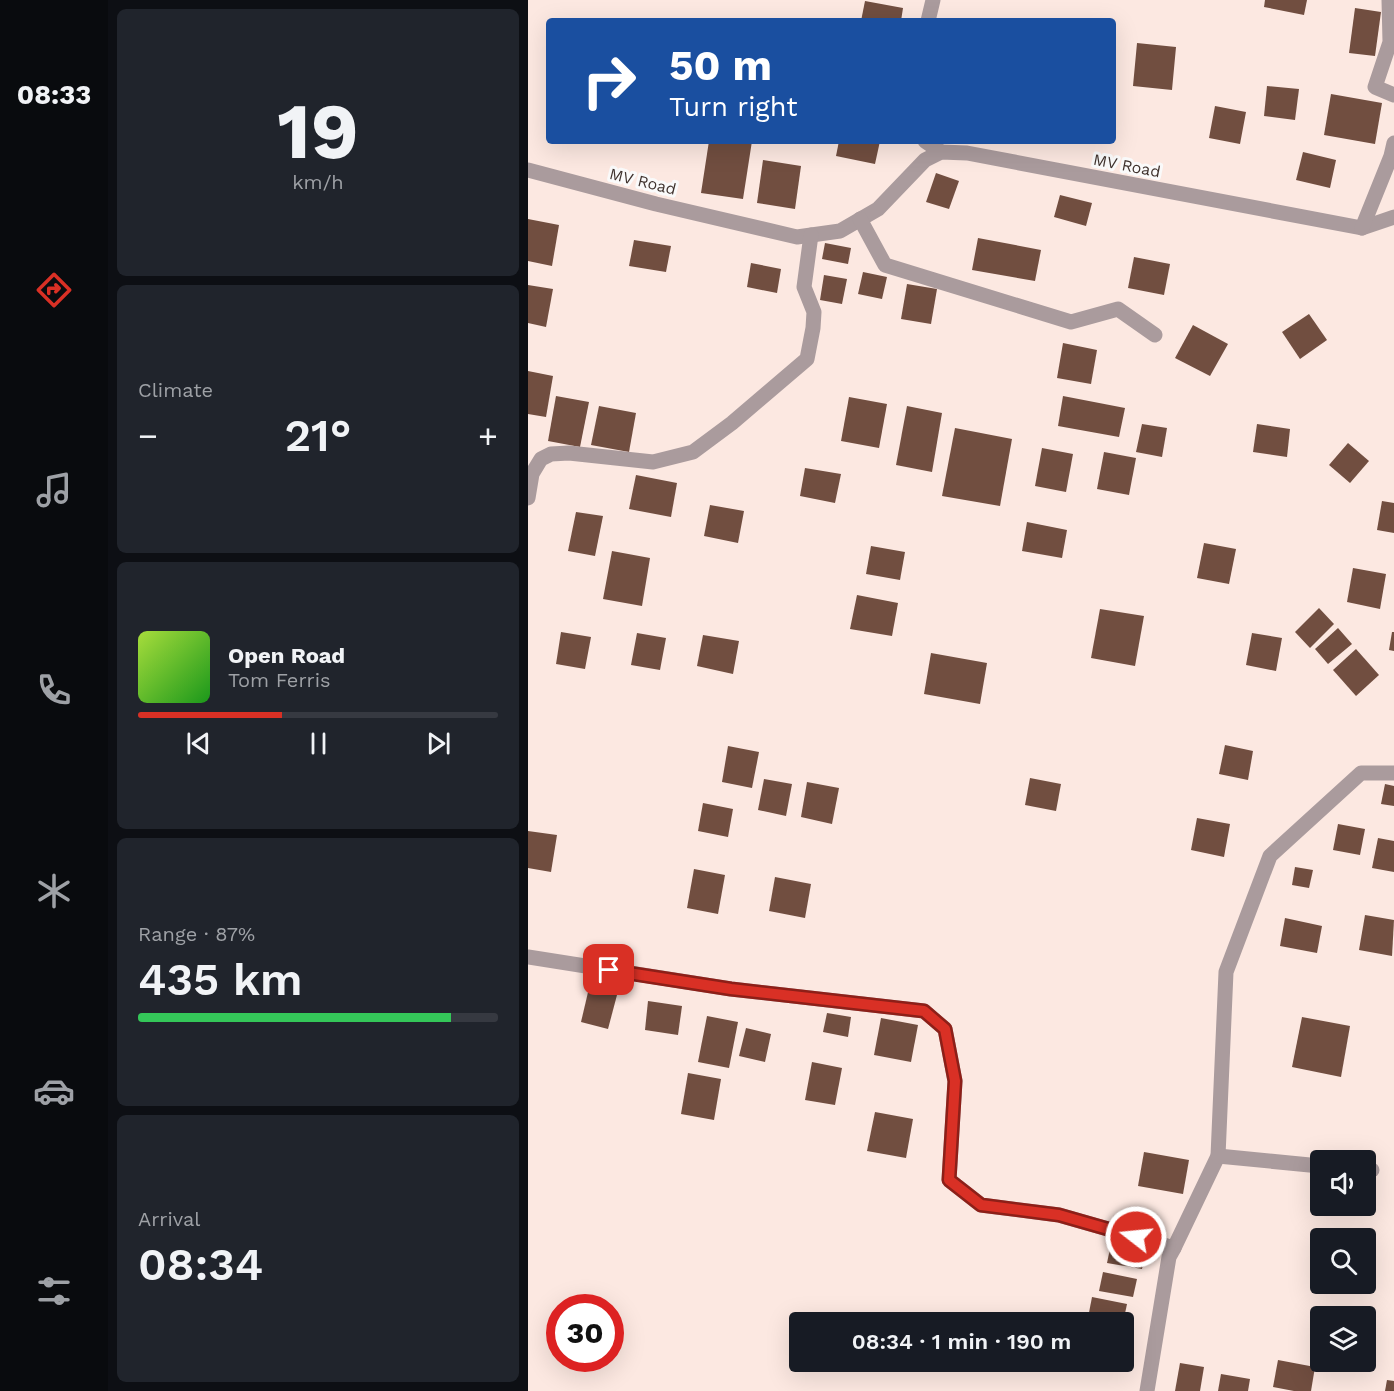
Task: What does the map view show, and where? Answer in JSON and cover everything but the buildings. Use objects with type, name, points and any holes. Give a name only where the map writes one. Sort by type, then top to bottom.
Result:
[{"type":"street","points":[[929,18],[933,0]]},
{"type":"street","points":[[1389,0],[1390,42],[1375,87],[1394,95]]},
{"type":"street","points":[[1362,228],[1394,143]]},
{"type":"street","points":[[929,144],[941,152]]},
{"type":"street","name":"MV Road","points":[[528,170],[656,204],[797,237],[840,231],[878,209],[926,160],[941,152],[967,153],[1362,228],[1394,217]]},
{"type":"street","points":[[860,219],[885,265],[1071,322],[1118,309],[1155,335]]},
{"type":"street","points":[[528,498],[532,474],[541,459],[551,454],[579,453],[653,462],[693,452],[732,423],[807,359],[814,312],[804,287],[811,235]]},
{"type":"street","points":[[1147,1391],[1169,1257],[1218,1156],[1227,972],[1270,856],[1361,773],[1394,773]]},
{"type":"street","points":[[528,957],[731,989],[924,1011],[945,1029],[955,1081],[949,1180],[981,1205],[1059,1215],[1174,1248]]},
{"type":"street","points":[[1218,1156],[1310,1165]]},
{"type":"route","points":[[609,970],[731,989],[924,1011],[945,1029],[955,1081],[949,1180],[981,1205],[1059,1215],[1136,1237]]}]
